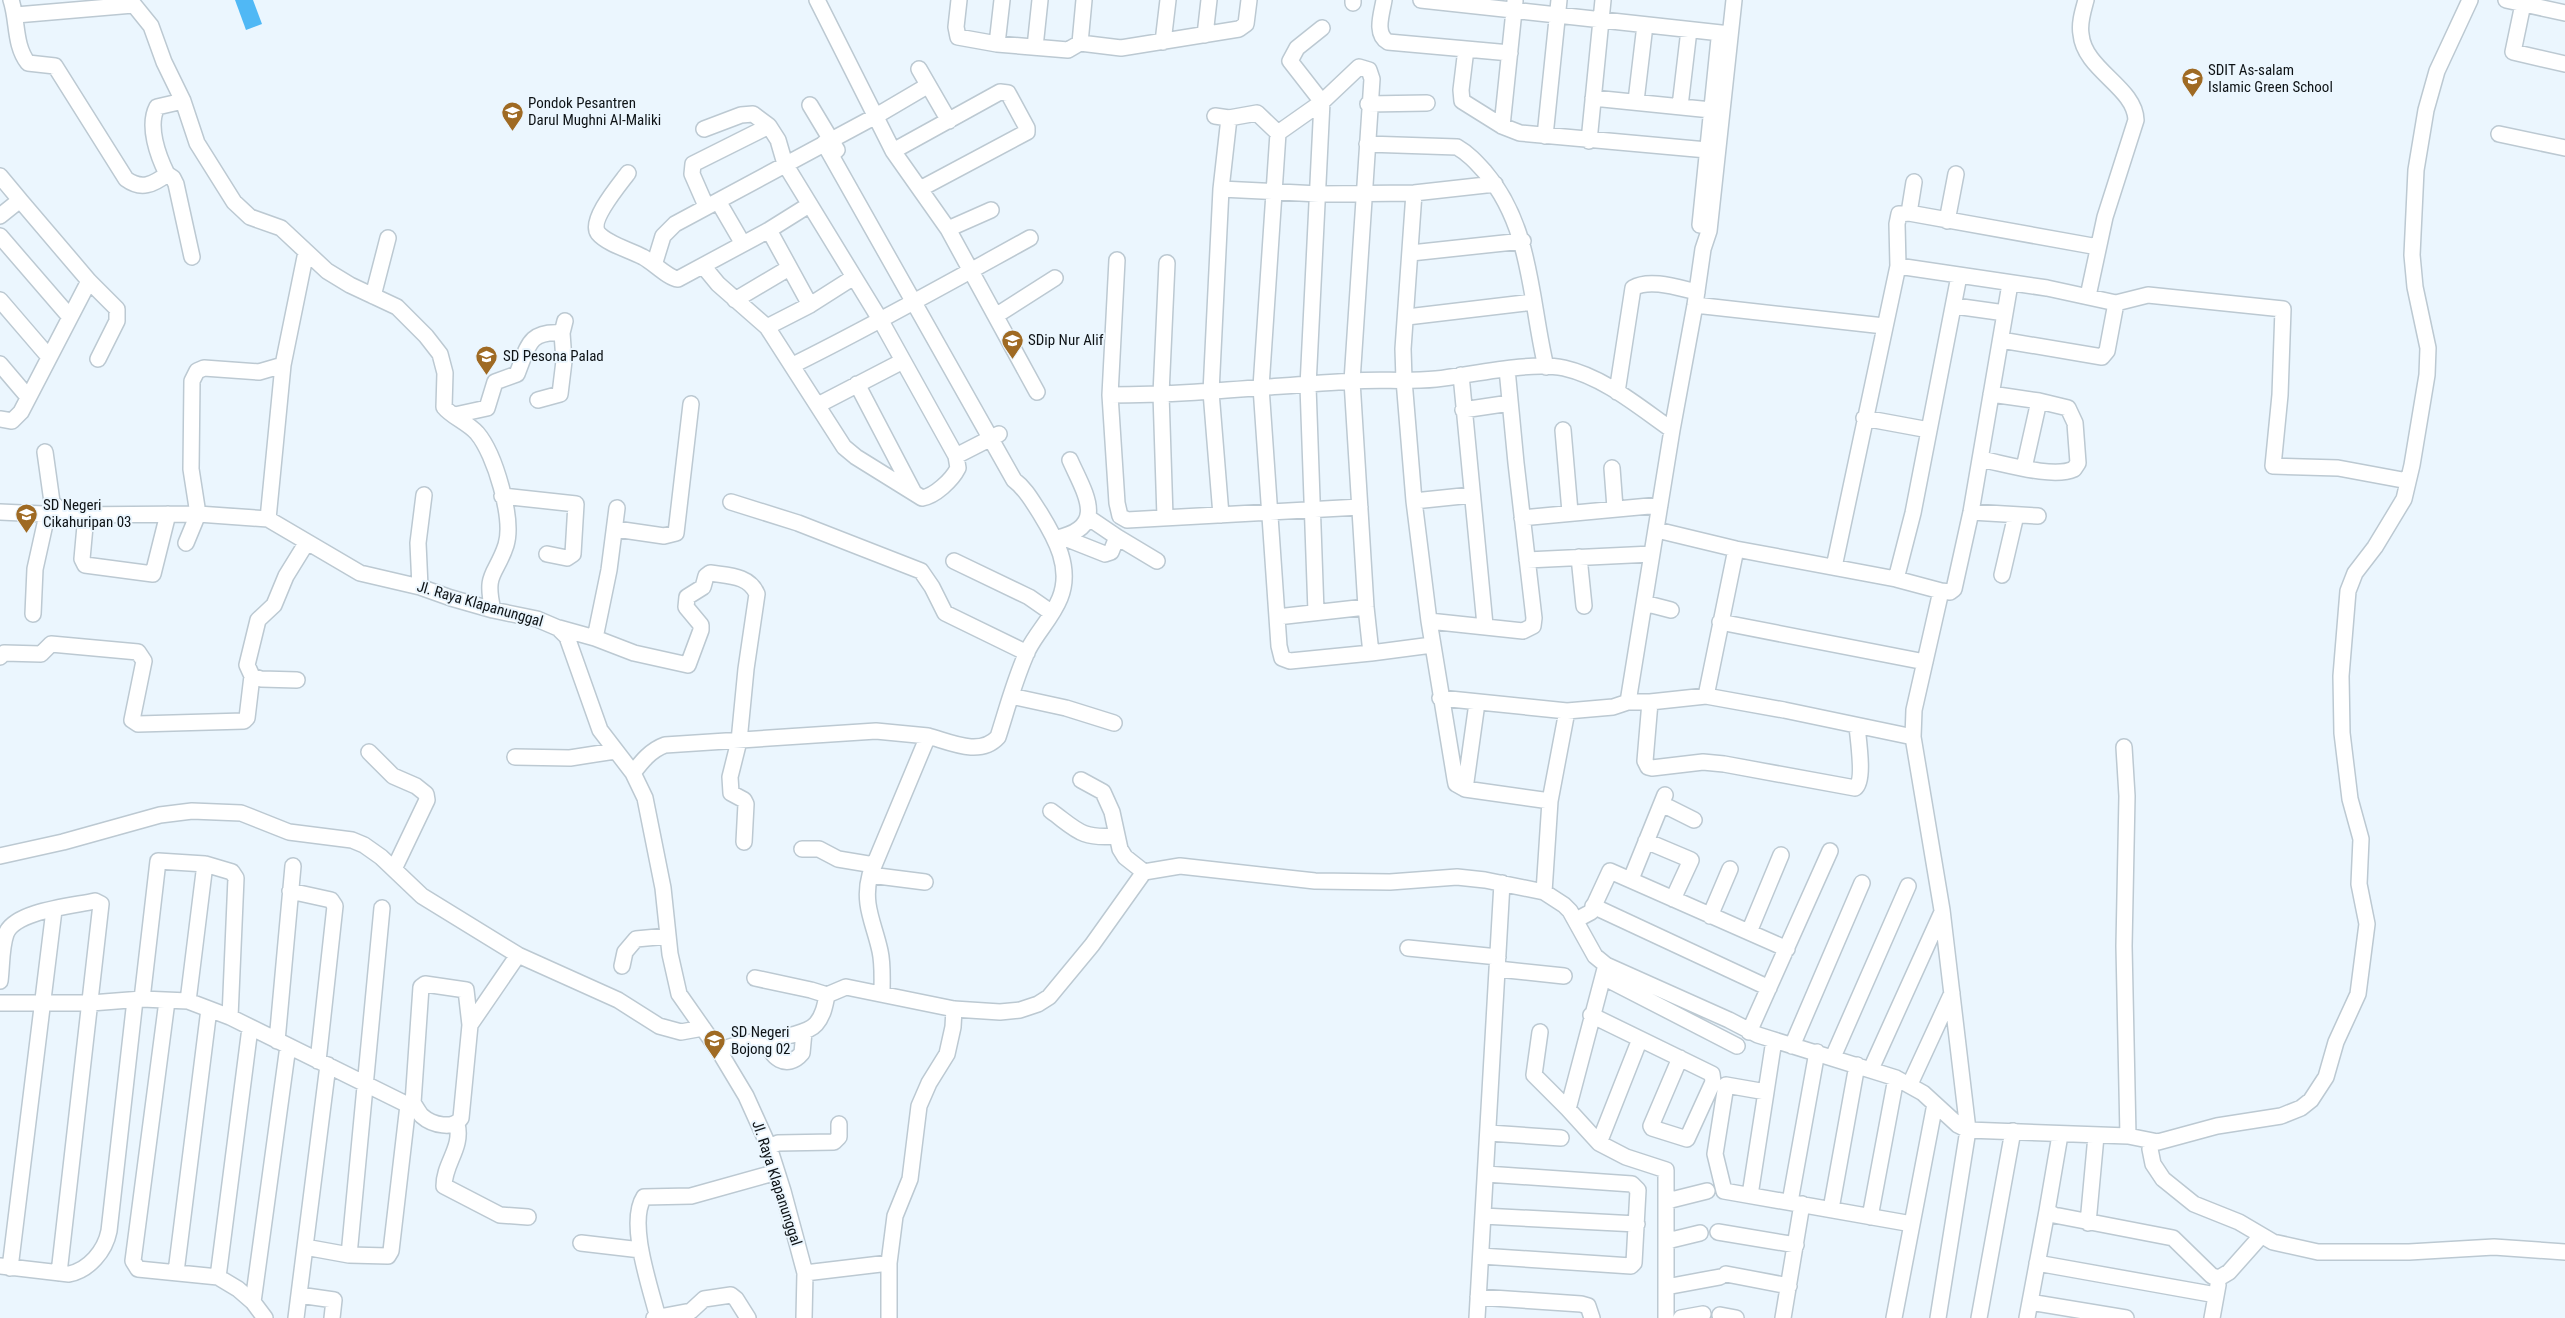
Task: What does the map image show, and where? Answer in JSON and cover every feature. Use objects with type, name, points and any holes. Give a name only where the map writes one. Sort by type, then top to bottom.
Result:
[{"type":"street","points":[[11,0],[16,15],[18,46],[23,56],[28,63],[55,66],[126,179],[132,183],[149,185],[167,174]]},
{"type":"street","points":[[817,0],[893,151],[948,229],[997,315],[1037,392]]},
{"type":"street","points":[[959,0],[956,27],[958,37],[997,44],[1068,50],[1080,43],[1121,48],[1205,36],[1243,28],[1246,24],[1249,0]]},
{"type":"street","points":[[997,44],[1002,0]]},
{"type":"street","points":[[1035,47],[1040,0]]},
{"type":"street","points":[[1080,43],[1084,0]]},
{"type":"street","points":[[1163,42],[1168,0]]},
{"type":"street","points":[[1205,36],[1209,0]]},
{"type":"street","points":[[1384,0],[1380,25],[1380,35],[1383,40],[1510,53]]},
{"type":"street","points":[[1421,0],[1515,5],[1557,16],[1725,33]]},
{"type":"street","points":[[1545,136],[1559,0]]},
{"type":"street","points":[[1589,140],[1603,0]]},
{"type":"street","points":[[1723,0],[1725,33]]},
{"type":"street","points":[[1628,702],[1703,248],[1709,232],[1720,76],[1725,33],[1734,0]]},
{"type":"street","points":[[2086,0],[2080,24],[2084,48],[2136,111],[2135,128],[2105,217],[2088,296]]},
{"type":"street","points":[[1604,971],[1729,1020],[1749,1032],[1833,1057],[1903,1081],[1935,1104],[1958,1125],[1968,1130],[2060,1135],[2128,1136],[2158,1142],[2217,1126],[2281,1116],[2301,1108],[2311,1100],[2330,1067],[2336,1042],[2358,994],[2367,924],[2359,884],[2361,839],[2350,799],[2342,734],[2341,676],[2348,591],[2355,573],[2376,548],[2404,499],[2408,481],[2427,375],[2428,348],[2415,287],[2412,255],[2412,221],[2416,170],[2426,110],[2437,70],[2470,0]]},
{"type":"street","points":[[2506,0],[2565,13]]},
{"type":"street","points":[[16,15],[132,3],[147,18],[164,62],[183,101],[197,143],[234,202],[250,217],[281,228],[327,271],[396,307],[434,346],[444,366],[444,408],[478,435],[492,464],[508,515],[506,545],[491,575],[488,590],[493,610]]},
{"type":"street","points":[[2523,4],[2512,52],[2565,64]]},
{"type":"street","points":[[1502,126],[1515,5]]},
{"type":"street","points":[[1636,102],[1644,25]]},
{"type":"street","points":[[1316,612],[1308,386],[1319,194],[1322,102],[1290,61],[1297,48],[1322,28]]},
{"type":"street","points":[[1680,106],[1689,30]]},
{"type":"street","points":[[1466,49],[1461,90],[1462,101],[1502,126],[1520,133],[1545,136],[1707,150]]},
{"type":"street","points":[[1371,653],[1366,607],[1352,381],[1365,192],[1368,104],[1372,79],[1369,70],[1364,66],[1360,67],[1322,102],[1278,133],[1261,387],[1280,652],[1282,658],[1290,661],[1371,653],[1432,645]]},
{"type":"street","points":[[919,69],[927,86],[949,121]]},
{"type":"street","points":[[655,262],[663,236],[675,224],[876,116],[927,86]]},
{"type":"street","points":[[893,151],[1002,91],[1009,94],[1028,130],[920,189]]},
{"type":"street","points":[[1593,98],[1717,110]]},
{"type":"street","points":[[183,101],[160,106],[154,113],[154,128],[158,149],[167,174],[174,179],[176,184],[192,257]]},
{"type":"street","points":[[1368,104],[1427,103]]},
{"type":"street","points":[[633,773],[656,748],[665,746],[876,731],[928,736],[968,748],[992,743],[998,737],[1027,653],[1038,631],[1052,613],[1064,579],[1059,537],[1024,487],[1014,480],[995,436],[916,300],[828,141],[810,104]]},
{"type":"street","points":[[1703,248],[1700,229],[1707,150],[1717,110]]},
{"type":"street","points":[[1221,515],[1211,392],[1221,189],[1222,117],[1257,113],[1278,133]]},
{"type":"street","points":[[704,129],[741,115],[753,114],[769,126],[778,140],[785,164],[881,322],[956,456],[958,468],[955,473],[930,497],[922,498],[844,447],[828,426],[818,405],[793,365],[766,327],[718,284],[704,267]]},
{"type":"street","points":[[743,244],[692,174],[693,164],[769,126]]},
{"type":"street","points":[[2499,134],[2565,148]]},
{"type":"street","points":[[1367,144],[1457,146],[1469,154],[1496,184],[1505,199],[1523,241],[1546,367]]},
{"type":"street","points":[[628,173],[604,208],[596,226],[599,234],[655,262],[674,279],[678,280],[769,230],[809,205]]},
{"type":"street","points":[[1946,221],[1956,174]]},
{"type":"street","points":[[0,176],[89,281],[112,303],[117,314],[117,321],[98,359]]},
{"type":"street","points":[[1909,213],[1914,182]]},
{"type":"street","points":[[1221,189],[1319,194],[1365,192],[1414,193],[1496,184]]},
{"type":"street","points":[[1414,193],[1407,317],[1403,349],[1404,380],[1414,501],[1432,645],[1456,784],[1465,789],[1550,801]]},
{"type":"street","points":[[0,216],[20,200]]},
{"type":"street","points":[[948,229],[991,210]]},
{"type":"street","points":[[1834,567],[1864,418],[1898,266],[1899,214],[1909,213],[2098,248]]},
{"type":"street","points":[[769,230],[810,304]]},
{"type":"street","points":[[0,236],[70,317]]},
{"type":"street","points":[[373,296],[388,238]]},
{"type":"street","points":[[793,365],[881,322],[916,300],[1030,238]]},
{"type":"street","points":[[1411,253],[1523,241]]},
{"type":"street","points":[[268,519],[283,365],[306,252]]},
{"type":"street","points":[[1117,260],[1110,395],[1118,513],[1128,520],[1360,507]]},
{"type":"street","points":[[1165,517],[1161,394],[1166,263]]},
{"type":"street","points":[[1898,266],[2088,296],[2116,303],[2148,295],[2283,309],[2280,395],[2273,466],[2338,468],[2408,481]]},
{"type":"street","points":[[735,300],[789,268]]},
{"type":"street","points":[[1896,579],[1913,513],[1955,306],[1959,276]]},
{"type":"street","points":[[766,327],[810,304],[854,277]]},
{"type":"street","points":[[997,315],[1055,278]]},
{"type":"street","points":[[0,419],[12,421],[16,418],[89,281]]},
{"type":"street","points":[[1657,530],[1736,549],[1896,579],[1950,592],[1954,589],[1971,512],[2010,284]]},
{"type":"street","points":[[1617,392],[1633,288],[1640,285],[1662,285],[1696,298],[1884,326]]},
{"type":"street","points":[[0,300],[49,357]]},
{"type":"street","points":[[1407,317],[1533,302]]},
{"type":"street","points":[[2001,340],[2102,357],[2108,351],[2116,303]]},
{"type":"street","points":[[1955,306],[2005,313]]},
{"type":"street","points":[[455,415],[487,408],[495,382],[517,374],[532,339],[564,327],[564,361],[560,394],[538,400]]},
{"type":"street","points":[[818,405],[902,362]]},
{"type":"street","points":[[0,364],[28,397]]},
{"type":"street","points":[[186,543],[198,514],[191,469],[192,381],[197,371],[204,368],[259,372],[283,365]]},
{"type":"street","points":[[1110,395],[1211,392],[1261,387],[1308,386],[1352,381],[1434,379],[1507,369],[1546,367],[1582,373],[1617,392],[1672,430]]},
{"type":"street","points":[[1429,621],[1485,625],[1523,631],[1533,626],[1534,618],[1507,369]]},
{"type":"street","points":[[1461,376],[1485,625]]},
{"type":"street","points":[[857,384],[915,494]]},
{"type":"street","points":[[1980,459],[2024,468],[2061,472],[2074,469],[2078,464],[2075,423],[2071,412],[2062,405],[1991,394]]},
{"type":"street","points":[[2024,468],[2039,401]]},
{"type":"street","points":[[1464,410],[1510,403]]},
{"type":"street","points":[[616,529],[664,536],[676,533],[691,404]]},
{"type":"street","points":[[1864,418],[1929,430]]},
{"type":"street","points":[[1563,430],[1570,512]]},
{"type":"street","points":[[956,456],[995,436]]},
{"type":"street","points":[[45,452],[52,502],[66,515]]},
{"type":"street","points":[[1070,460],[1089,510],[1117,538],[1157,561]]},
{"type":"street","points":[[1612,468],[1615,508]]},
{"type":"street","points":[[420,587],[418,543],[424,495]]},
{"type":"street","points":[[1414,501],[1472,495]]},
{"type":"street","points":[[502,496],[576,504],[576,532],[573,554],[566,558],[547,554]]},
{"type":"street","points":[[730,502],[798,523],[921,571],[932,587],[945,613],[1027,653]]},
{"type":"street","points":[[1059,537],[1079,529],[1089,510],[1117,503]]},
{"type":"street","points":[[1522,518],[1660,504]]},
{"type":"street","points":[[595,638],[616,529],[618,508]]},
{"type":"street","name":"Jl. Raya Klapanunggal","points":[[0,512],[47,515],[198,514],[268,519],[330,558],[360,573],[420,587],[493,610],[537,619],[558,628],[572,646],[600,730],[633,773],[645,798],[664,888],[673,974],[679,994],[719,1051],[753,1110],[769,1147],[805,1274],[805,1318]]},
{"type":"street","points":[[1971,512],[2038,516]]},
{"type":"street","points":[[86,515],[82,563],[153,574],[168,514]]},
{"type":"street","points":[[33,614],[36,569],[47,515]]},
{"type":"street","points":[[2002,575],[2016,516]]},
{"type":"street","points":[[1059,537],[1106,554],[1111,552],[1117,538]]},
{"type":"street","points":[[0,657],[4,653],[41,654],[51,644],[138,652],[144,661],[132,720],[138,724],[244,721],[247,718],[252,676],[247,665],[258,620],[274,605],[286,576],[307,542]]},
{"type":"street","points":[[1706,696],[1736,549]]},
{"type":"street","points":[[1527,560],[1652,554]]},
{"type":"street","points":[[1579,557],[1584,606]]},
{"type":"street","points":[[954,561],[1029,597],[1052,613]]},
{"type":"street","points":[[558,628],[595,638],[634,654],[688,665],[701,630],[701,625],[686,607],[687,597],[703,587],[706,576],[710,573],[746,580],[757,594],[746,669],[739,741],[730,777],[730,790],[732,794],[746,801],[744,842]]},
{"type":"street","points":[[1938,1318],[1968,1130],[1942,910],[1913,737],[1914,710],[1941,591]]},
{"type":"street","points":[[1644,603],[1671,610]]},
{"type":"street","points":[[1277,617],[1366,607]]},
{"type":"street","points":[[1720,622],[1924,662]]},
{"type":"street","points":[[252,676],[261,679],[297,680]]},
{"type":"street","points":[[1011,696],[1066,708],[1114,723]]},
{"type":"street","points":[[1440,698],[1566,711],[1613,707],[1628,702],[1650,702],[1706,696],[1913,737]]},
{"type":"street","points":[[1650,702],[1645,761],[1648,767],[1652,768],[1702,762],[1724,764],[1855,788],[1860,782],[1857,726]]},
{"type":"street","points":[[1465,789],[1477,703]]},
{"type":"street","points":[[1544,892],[1550,801],[1566,711]]},
{"type":"street","points":[[882,993],[880,952],[866,902],[866,890],[872,870],[928,736]]},
{"type":"street","points":[[2124,747],[2127,796],[2124,946],[2128,1136]]},
{"type":"street","points":[[515,756],[570,758],[615,751]]},
{"type":"street","points":[[369,752],[393,776],[416,786],[426,794],[427,800],[394,869]]},
{"type":"street","points":[[1081,780],[1103,792],[1108,801],[1116,836],[1125,857],[1144,872]]},
{"type":"street","points":[[1631,879],[1664,800],[1694,820]]},
{"type":"street","points":[[0,856],[63,842],[160,815],[192,811],[228,812],[247,815],[289,832],[352,840],[370,849],[422,896],[518,955],[618,1000],[659,1026],[681,1032],[703,1028]]},
{"type":"street","points":[[1051,811],[1079,833],[1099,837],[1116,836]]},
{"type":"street","points":[[1646,841],[1691,860],[1673,899]]},
{"type":"street","points":[[802,849],[819,849],[838,859],[872,870],[925,882]]},
{"type":"street","points":[[1749,1032],[1830,852]]},
{"type":"street","points":[[1749,932],[1782,855]]},
{"type":"street","points":[[54,910],[5,1267],[69,1274],[79,1271],[101,1252],[107,1240],[158,860],[205,864],[232,872],[236,878],[230,1017]]},
{"type":"street","points":[[188,1001],[205,864]]},
{"type":"street","points":[[253,1302],[282,1043],[293,866]]},
{"type":"street","points":[[755,978],[810,990],[827,996],[846,987],[954,1009],[1000,1012],[1020,1010],[1048,997],[1092,945],[1144,872],[1180,866],[1315,881],[1390,882],[1457,877],[1502,883],[1544,892],[1564,905],[1576,920],[1604,971],[1737,1046]]},
{"type":"street","points":[[1710,916],[1730,869]]},
{"type":"street","points":[[1576,920],[1591,912],[1610,871],[1787,949]]},
{"type":"street","points":[[1477,1318],[1502,883]]},
{"type":"street","points":[[1792,1046],[1862,883]]},
{"type":"street","points":[[1833,1057],[1908,886]]},
{"type":"street","points":[[290,891],[331,900],[335,906],[323,1063],[296,1318]]},
{"type":"street","points":[[0,981],[6,935],[11,925],[29,915],[95,901],[101,904],[59,1273]]},
{"type":"street","points":[[1593,906],[1769,988]]},
{"type":"street","points":[[350,1255],[382,908]]},
{"type":"street","points":[[1831,1209],[1864,1067],[1942,910]]},
{"type":"street","points":[[622,966],[625,952],[636,939],[668,936]]},
{"type":"street","points":[[1408,948],[1498,962],[1564,976]]},
{"type":"street","points":[[470,1025],[518,955]]},
{"type":"street","points":[[1568,1109],[1604,971]]},
{"type":"street","points":[[305,1247],[350,1255],[388,1256],[391,1251],[411,1104],[423,985],[466,990],[470,1025],[466,1055],[463,1112],[457,1124],[458,1141],[444,1186],[500,1215],[528,1217]]},
{"type":"street","points":[[1870,1216],[1903,1081],[1952,993]]},
{"type":"street","points":[[719,1051],[726,1047],[804,1032],[816,1024],[822,1015],[827,996]]},
{"type":"street","points":[[0,1003],[91,1003],[138,999],[188,1001],[230,1017],[411,1104],[422,1116],[451,1126],[457,1124]]},
{"type":"street","points":[[167,1001],[133,1260],[138,1269],[218,1277],[253,1302],[265,1318]]},
{"type":"street","points":[[176,1272],[209,1009]]},
{"type":"street","points":[[889,1318],[889,1263],[895,1216],[910,1180],[919,1106],[929,1083],[947,1054],[953,1027],[954,1009]]},
{"type":"street","points":[[1591,1015],[1709,1072],[1713,1077],[1699,1117],[1687,1139],[1652,1128],[1651,1126],[1680,1058]]},
{"type":"street","points":[[218,1277],[250,1028]]},
{"type":"street","points":[[766,1039],[773,1056],[778,1060],[790,1061],[802,1053],[804,1032]]},
{"type":"street","points":[[1540,1032],[1534,1075],[1599,1143],[1626,1157],[1666,1170],[1666,1318]]},
{"type":"street","points":[[1599,1143],[1640,1039]]},
{"type":"street","points":[[1750,1195],[1774,1040]]},
{"type":"street","points":[[1784,1318],[1796,1245],[1796,1203],[1817,1052]]},
{"type":"street","points":[[1766,1092],[1726,1085],[1715,1154],[1724,1190],[1912,1224]]},
{"type":"street","points":[[1894,1318],[1935,1104]]},
{"type":"street","points":[[769,1147],[778,1144],[834,1142],[839,1137],[839,1124]]},
{"type":"street","points":[[1979,1318],[2013,1131]]},
{"type":"street","points":[[1488,1133],[1561,1138]]},
{"type":"street","points":[[2027,1318],[2060,1135]]},
{"type":"street","points":[[2088,1223],[2096,1136]]},
{"type":"street","points":[[2152,1141],[2150,1148],[2153,1164],[2163,1179],[2194,1204],[2239,1222],[2272,1242],[2318,1252],[2409,1252],[2494,1247],[2565,1252]]},
{"type":"street","points":[[748,1318],[736,1299],[730,1295],[704,1299],[693,1310],[656,1318],[641,1250],[638,1217],[640,1203],[644,1197],[691,1196],[777,1172]]},
{"type":"street","points":[[1481,1256],[1631,1266],[1634,1263],[1637,1224],[1638,1190],[1632,1184],[1486,1174]]},
{"type":"street","points":[[1667,1201],[1707,1191]]},
{"type":"street","points":[[2047,1211],[2054,1215],[2088,1223],[2173,1238],[2212,1276],[2219,1278],[2229,1272],[2261,1236]]},
{"type":"street","points":[[1483,1216],[1637,1224]]},
{"type":"street","points":[[1718,1232],[1796,1245]]},
{"type":"street","points":[[1667,1241],[1700,1233]]},
{"type":"street","points":[[581,1243],[641,1250]]},
{"type":"street","points":[[805,1274],[889,1263]]},
{"type":"street","points":[[2037,1263],[2216,1295]]},
{"type":"street","points":[[1666,1287],[1723,1276],[1789,1286]]},
{"type":"street","points":[[2212,1318],[2219,1278]]},
{"type":"street","points":[[299,1295],[334,1300],[332,1318]]},
{"type":"street","points":[[1478,1297],[1581,1304],[1588,1306],[1592,1318]]},
{"type":"street","points":[[2030,1302],[2126,1318]]},
{"type":"street","points":[[1681,1318],[1703,1314]]},
{"type":"street","points":[[1720,1316],[1736,1318]]},
{"type":"water","points":[[235,0],[253,0],[262,24],[246,30]]},
{"type":"place","name":"SDIT As-salam Islamic Green School","points":[[2192,98]]},
{"type":"place","name":"Pondok Pesantren Darul Mughni Al-Maliki","points":[[512,131]]},
{"type":"place","name":"SDip Nur Alif","points":[[1012,359]]},
{"type":"place","name":"SD Pesona Palad","points":[[487,375]]},
{"type":"place","name":"SD Negeri Cikahuripan 03","points":[[27,533]]},
{"type":"place","name":"SD Negeri Bojong 02","points":[[715,1060]]}]
